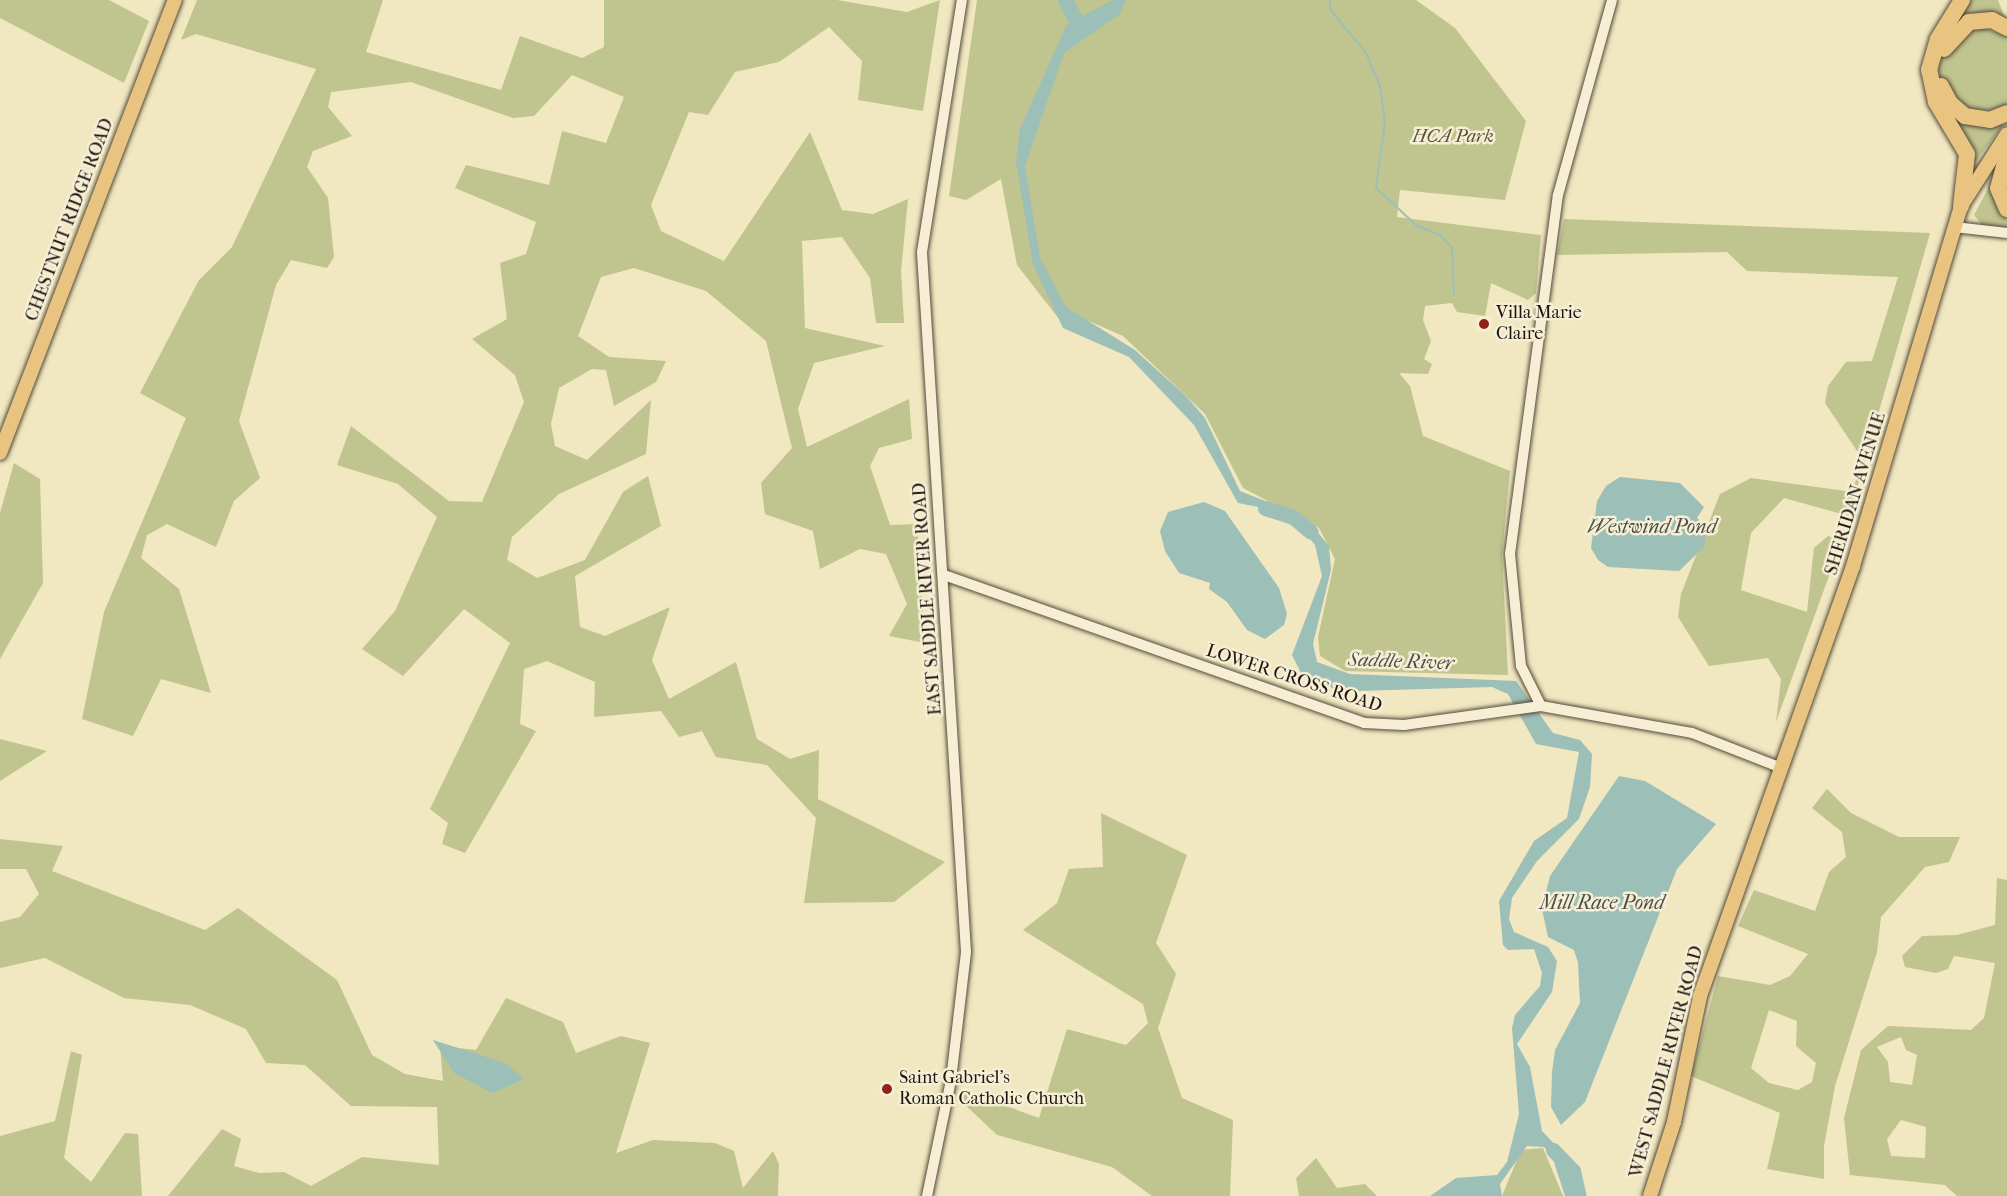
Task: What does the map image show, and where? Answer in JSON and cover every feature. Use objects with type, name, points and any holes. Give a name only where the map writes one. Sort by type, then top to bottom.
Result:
[{"type":"highway","points":[[1961,206],[1967,154],[1936,102],[1929,70],[1935,45],[1962,0]]},
{"type":"highway","points":[[2007,28],[1987,20],[1964,25],[1944,48],[1940,72],[1946,97],[1959,112],[1984,120],[2007,113]]},
{"type":"highway","points":[[2007,155],[1998,188],[2007,209]]},
{"type":"main road","name":"CHESTNUT RIDGE ROAD","points":[[0,453],[175,0]]},
{"type":"main road","name":"SHERIDAN AVENUE","points":[[1782,768],[1853,566],[1961,206],[2007,134]]},
{"type":"main road","name":"SHERIDAN AVENUE","points":[[1955,227],[2007,149]]},
{"type":"main road","name":"WEST SADDLE RIVER ROAD","points":[[1650,1196],[1674,1122],[1700,996],[1782,768]]},
{"type":"street","name":"EAST SADDLE RIVER ROAD","points":[[927,1196],[951,1080],[966,952],[922,252],[962,0]]},
{"type":"street","points":[[1538,707],[1521,666],[1510,554],[1558,195],[1612,0]]},
{"type":"street","points":[[1955,227],[2007,233]]},
{"type":"street","name":"LOWER CROSS ROAD","points":[[944,575],[1364,723],[1404,725],[1538,707],[1692,733],[1782,768]]},
{"type":"green space","points":[[0,0],[109,0],[149,21],[124,83],[0,18]]},
{"type":"green space","points":[[197,0],[383,0],[366,52],[501,90],[520,36],[582,58],[604,47],[604,0],[837,0],[907,12],[940,0],[923,111],[858,100],[862,61],[829,27],[779,62],[735,72],[708,115],[689,112],[651,205],[661,231],[724,261],[810,132],[842,210],[873,214],[908,199],[901,271],[904,323],[876,323],[870,278],[842,237],[802,241],[805,328],[885,346],[814,363],[798,409],[807,447],[909,399],[912,439],[879,448],[870,466],[890,525],[917,524],[925,643],[889,636],[907,604],[886,554],[860,549],[820,569],[813,531],[765,514],[761,483],[792,448],[766,341],[706,291],[634,268],[601,277],[578,336],[609,357],[666,361],[656,382],[614,406],[606,370],[592,369],[559,388],[551,424],[555,446],[587,460],[651,400],[646,454],[559,494],[512,537],[507,560],[537,578],[585,560],[623,492],[648,476],[661,526],[575,576],[580,627],[605,636],[670,607],[652,660],[669,699],[736,662],[757,739],[790,759],[819,750],[818,799],[945,862],[894,902],[804,903],[816,818],[767,765],[716,757],[702,731],[679,737],[661,711],[594,717],[595,682],[547,661],[524,669],[520,724],[536,731],[465,853],[442,844],[448,823],[430,809],[510,643],[464,609],[403,676],[362,649],[395,611],[437,517],[398,484],[337,465],[351,426],[449,501],[482,502],[524,402],[515,375],[472,339],[507,319],[500,263],[526,254],[536,222],[455,188],[466,165],[549,185],[562,131],[606,143],[624,97],[572,75],[534,116],[513,118],[411,82],[331,92],[328,107],[352,136],[313,151],[307,167],[328,198],[334,257],[327,268],[291,260],[276,285],[239,421],[260,478],[234,501],[216,547],[167,524],[147,535],[141,558],[179,589],[211,693],[161,679],[133,736],[82,719],[104,612],[186,418],[140,393],[199,280],[232,247],[316,69],[196,34],[181,40]]},
{"type":"green space","name":"HCA Park","points":[[977,0],[1416,0],[1455,28],[1526,121],[1505,200],[1400,190],[1397,217],[1541,235],[1536,293],[1528,300],[1491,283],[1485,316],[1457,312],[1452,303],[1425,306],[1423,320],[1431,341],[1424,359],[1432,364],[1428,374],[1399,373],[1410,386],[1423,436],[1510,471],[1502,554],[1508,675],[1345,671],[1320,656],[1318,637],[1335,559],[1319,528],[1243,488],[1205,414],[1123,336],[1064,310],[1059,319],[1017,265],[1001,179],[966,200],[949,196]]},
{"type":"green space","points":[[1967,0],[1998,0],[2007,23],[1953,26]]},
{"type":"green space","points":[[1974,25],[2007,36],[2007,108],[1960,113],[1938,87],[1939,63],[1947,48]]},
{"type":"green space","points":[[1943,101],[2006,121],[1973,165]]},
{"type":"green space","points":[[1993,179],[2007,214],[2007,228],[1982,225],[1974,215]]},
{"type":"green space","points":[[1564,219],[1930,233],[1849,516],[1784,498],[1751,533],[1741,590],[1807,612],[1814,548],[1828,536],[1842,540],[1776,722],[1781,679],[1768,658],[1709,666],[1678,617],[1681,594],[1720,494],[1751,478],[1853,492],[1861,457],[1825,403],[1828,386],[1846,362],[1872,361],[1898,277],[1747,271],[1727,252],[1557,255]]},
{"type":"green space","points":[[14,463],[40,479],[43,583],[0,659],[0,513]]},
{"type":"green space","points":[[0,739],[47,751],[0,781]]},
{"type":"green space","points":[[1827,789],[1851,813],[1899,837],[1960,837],[1949,862],[1925,867],[1881,917],[1877,952],[1835,1086],[1824,1146],[1824,1179],[1767,1169],[1780,1113],[1691,1076],[1718,976],[1770,985],[1790,976],[1808,954],[1738,926],[1754,890],[1815,911],[1829,872],[1846,857],[1842,832],[1812,808]],"holes":[[[1769,1010],[1797,1021],[1796,1046],[1816,1063],[1812,1082],[1798,1090],[1769,1083],[1751,1068]]]},
{"type":"green space","points":[[1101,813],[1187,855],[1156,943],[1176,974],[1158,1028],[1182,1098],[1233,1120],[1230,1196],[1152,1196],[1112,1167],[997,1135],[960,1100],[962,1090],[1039,1118],[1067,1029],[1126,1045],[1148,1023],[1143,1004],[1023,930],[1057,903],[1069,869],[1103,867]]},
{"type":"green space","points":[[0,839],[63,846],[52,871],[205,930],[238,908],[337,980],[372,1055],[405,1074],[443,1081],[440,1046],[476,1050],[506,998],[563,1022],[576,1053],[621,1036],[650,1043],[616,1153],[653,1140],[715,1143],[734,1151],[743,1188],[773,1151],[779,1164],[778,1196],[168,1196],[222,1129],[241,1139],[234,1166],[259,1173],[284,1172],[311,1186],[362,1157],[439,1165],[437,1107],[351,1106],[305,1065],[266,1063],[246,1029],[190,1005],[124,998],[45,958],[0,968],[0,922],[20,917],[39,894],[26,869],[0,869]]},
{"type":"green space","points":[[1997,878],[2007,880],[2007,1196],[1957,1196],[1945,1185],[1850,1175],[1844,1118],[1861,1050],[1888,1026],[1971,1030],[1984,1018],[1995,963],[1954,956],[1948,969],[1936,973],[1905,967],[1902,956],[1922,936],[1957,935],[1995,925]],"holes":[[[1901,1037],[1906,1050],[1917,1055],[1912,1085],[1890,1082],[1888,1062],[1877,1047]],[[1901,1120],[1926,1127],[1925,1158],[1891,1156],[1887,1139]]]},
{"type":"green space","points":[[71,1051],[82,1055],[64,1158],[91,1182],[125,1133],[138,1134],[142,1196],[0,1196],[0,1136],[55,1121]]},
{"type":"green space","points":[[1543,1148],[1563,1196],[1502,1196],[1521,1150]]},
{"type":"green space","points":[[1316,1158],[1337,1188],[1365,1184],[1377,1196],[1299,1196],[1296,1178]]},
{"type":"water","points":[[1113,0],[1126,0],[1120,14],[1064,53],[1025,166],[1040,258],[1066,307],[1135,350],[1187,397],[1205,418],[1240,491],[1305,517],[1329,546],[1331,570],[1313,644],[1317,662],[1350,674],[1516,681],[1553,733],[1580,740],[1592,754],[1590,787],[1579,819],[1537,861],[1512,898],[1509,919],[1514,932],[1548,947],[1557,961],[1552,992],[1517,1044],[1530,1067],[1542,1131],[1563,1153],[1583,1196],[1565,1196],[1552,1156],[1544,1147],[1527,1146],[1500,1184],[1502,1196],[1430,1196],[1456,1178],[1497,1175],[1507,1162],[1519,1114],[1512,1028],[1515,1015],[1540,986],[1542,973],[1534,949],[1508,950],[1503,945],[1499,901],[1534,841],[1567,818],[1579,752],[1536,744],[1508,694],[1492,687],[1357,691],[1335,689],[1302,675],[1292,655],[1322,576],[1315,545],[1289,513],[1238,503],[1194,425],[1129,357],[1063,328],[1033,264],[1016,162],[1020,129],[1067,24]]},
{"type":"water","name":"Westwind Pond","points":[[1620,477],[1680,483],[1704,507],[1697,518],[1704,525],[1705,546],[1679,571],[1608,567],[1598,560],[1591,548],[1597,501],[1606,486]]},
{"type":"water","points":[[1204,502],[1225,511],[1279,588],[1287,614],[1284,625],[1265,639],[1247,630],[1227,602],[1209,589],[1210,583],[1179,573],[1165,551],[1160,531],[1168,512]]},
{"type":"water","name":"Mill Race Pond","points":[[1619,776],[1645,781],[1716,824],[1677,869],[1585,1102],[1561,1125],[1551,1107],[1552,1072],[1555,1050],[1580,1003],[1578,963],[1574,950],[1548,937],[1542,909],[1550,876]]},
{"type":"water","points":[[433,1040],[505,1063],[524,1079],[493,1093],[454,1073]]},
{"type":"waterway","name":"Saddle River","points":[[1065,0],[1078,24],[1071,34]]},
{"type":"waterway","points":[[1330,0],[1330,9],[1366,53],[1380,86],[1385,122],[1376,188],[1417,226],[1440,235],[1452,248],[1454,294]]},
{"type":"waterway","name":"Saddle River","points":[[1265,508],[1293,517],[1311,532]]},
{"type":"waterway","name":"Saddle River","points":[[1553,1150],[1573,1171],[1579,1196]]},
{"type":"place","name":"Villa Marie Claire","points":[[1484,324]]},
{"type":"place","name":"Saint Gabriel's Roman Catholic Church","points":[[887,1089]]}]
